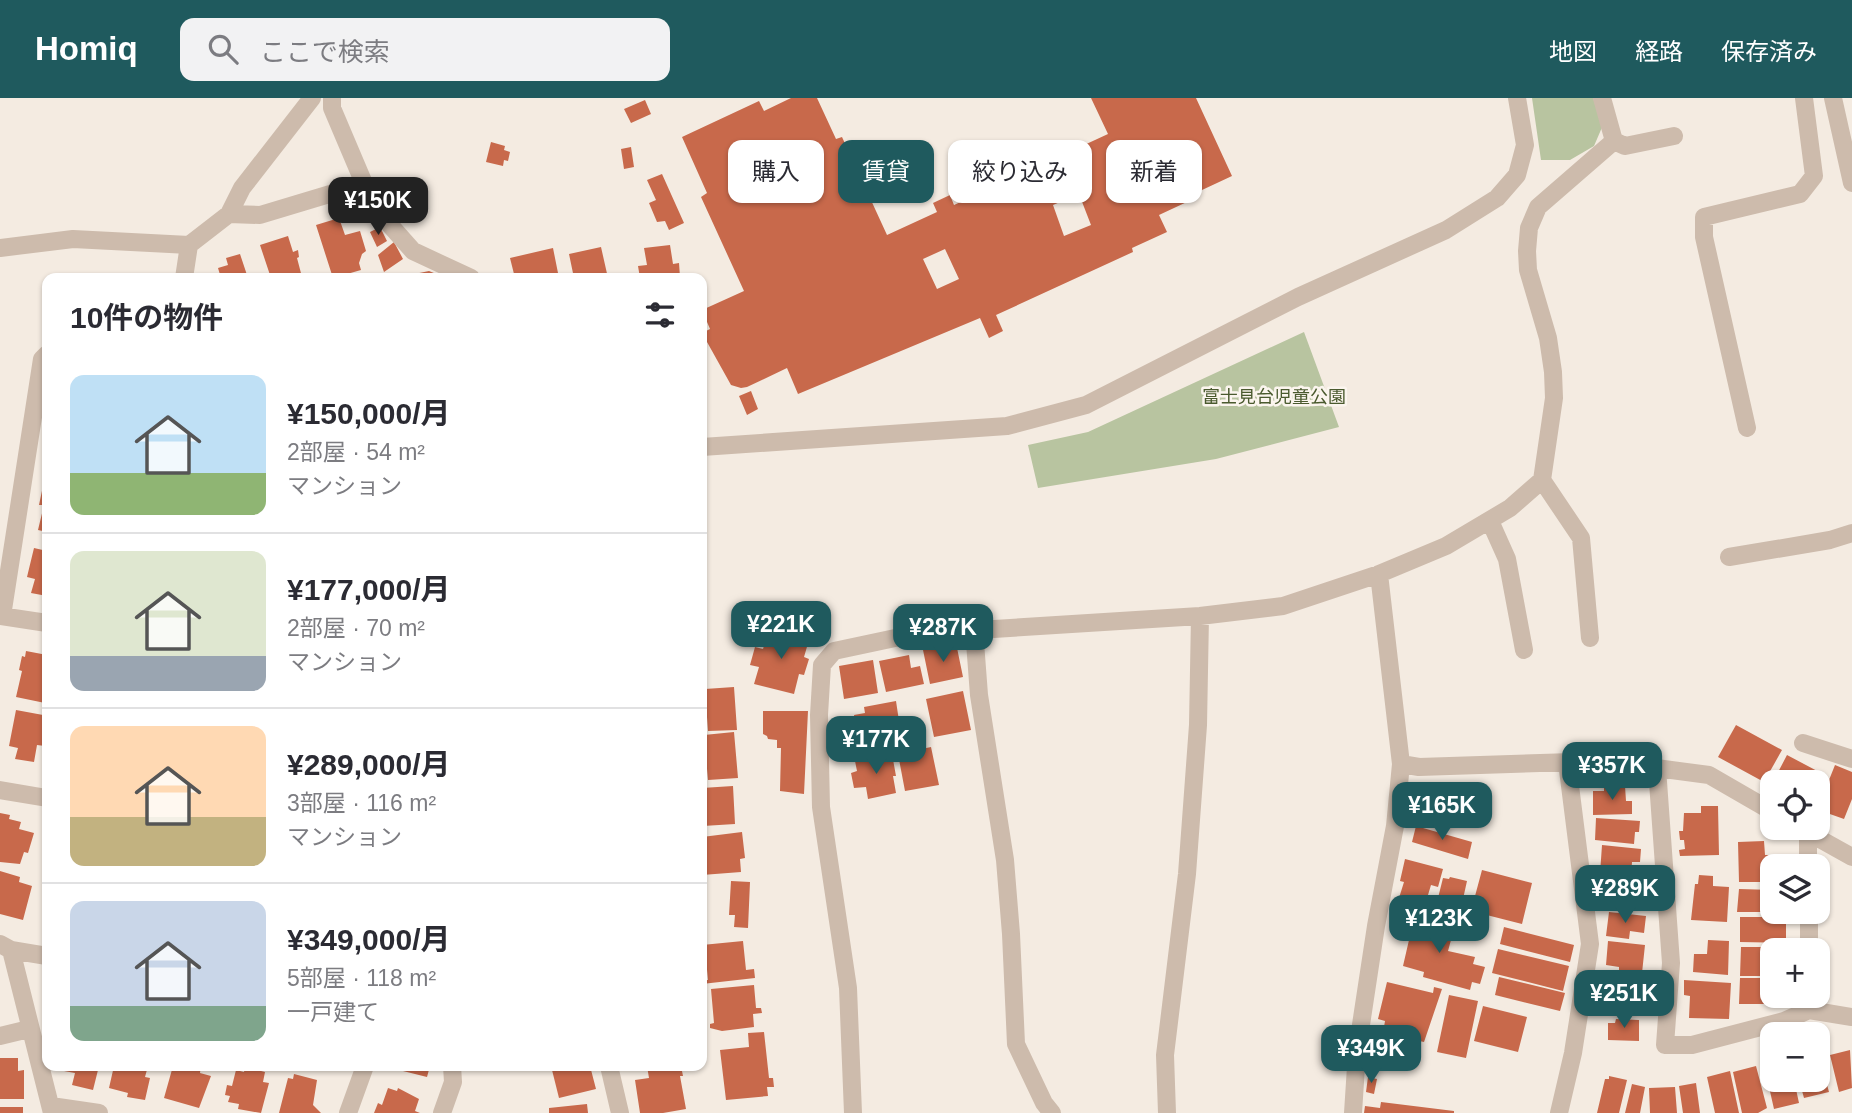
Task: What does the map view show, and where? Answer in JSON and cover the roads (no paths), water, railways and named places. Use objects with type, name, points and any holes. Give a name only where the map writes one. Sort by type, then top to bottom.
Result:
[{"type":"street","points":[[0,248],[73,239],[189,245],[229,214],[243,188],[312,98]]},
{"type":"street","points":[[332,98],[332,108],[374,207],[413,251],[460,273]]},
{"type":"street","points":[[707,447],[1007,426],[1086,405],[1298,297],[1446,230],[1497,198],[1517,175],[1525,145],[1517,98]]},
{"type":"street","points":[[1602,98],[1614,141],[1625,146],[1674,136]]},
{"type":"street","points":[[1747,428],[1704,237],[1704,217],[1800,194],[1814,176],[1804,98]]},
{"type":"street","points":[[1833,98],[1852,183]]},
{"type":"street","points":[[853,1113],[848,988],[821,807],[821,665],[834,651],[914,634],[1200,616],[1283,606],[1379,574],[1446,546],[1510,508],[1542,480],[1554,398],[1548,338],[1528,270],[1529,228],[1538,207],[1614,141]]},
{"type":"street","points":[[229,214],[260,215],[363,184]]},
{"type":"street","points":[[185,273],[189,245]]},
{"type":"street","points":[[42,359],[1,616],[42,622]]},
{"type":"street","points":[[1542,480],[1581,538],[1590,638]]},
{"type":"street","points":[[1490,521],[1507,559],[1524,650]]},
{"type":"street","points":[[1730,557],[1830,540],[1852,533]]},
{"type":"street","points":[[1353,1113],[1357,1051],[1395,826],[1401,764],[1379,574]]},
{"type":"street","points":[[1167,1113],[1165,1055],[1187,874],[1198,725],[1200,616]]},
{"type":"street","points":[[974,629],[979,695],[1005,860],[1016,1044],[1052,1113]]},
{"type":"street","points":[[1803,743],[1852,759]]},
{"type":"street","points":[[1401,764],[1419,767],[1604,761],[1709,775],[1760,804]]},
{"type":"street","points":[[1559,1113],[1573,1054],[1590,944],[1567,762]]},
{"type":"street","points":[[1657,768],[1671,963],[1665,1045],[1692,1045],[1784,1021],[1802,1008]]},
{"type":"street","points":[[0,790],[42,797]]},
{"type":"street","points":[[1822,840],[1852,857]]},
{"type":"street","points":[[42,955],[6,947],[52,1109],[99,1113]]},
{"type":"street","points":[[1824,1008],[1852,1017]]},
{"type":"street","points":[[0,1036],[29,1029]]},
{"type":"street","points":[[348,1113],[363,1071]]},
{"type":"street","points":[[442,1113],[453,1082],[452,1071]]},
{"type":"street","points":[[609,1071],[620,1113]]},
{"type":"park label","name":"富士見台児童公園","points":[[1274,397]]}]
